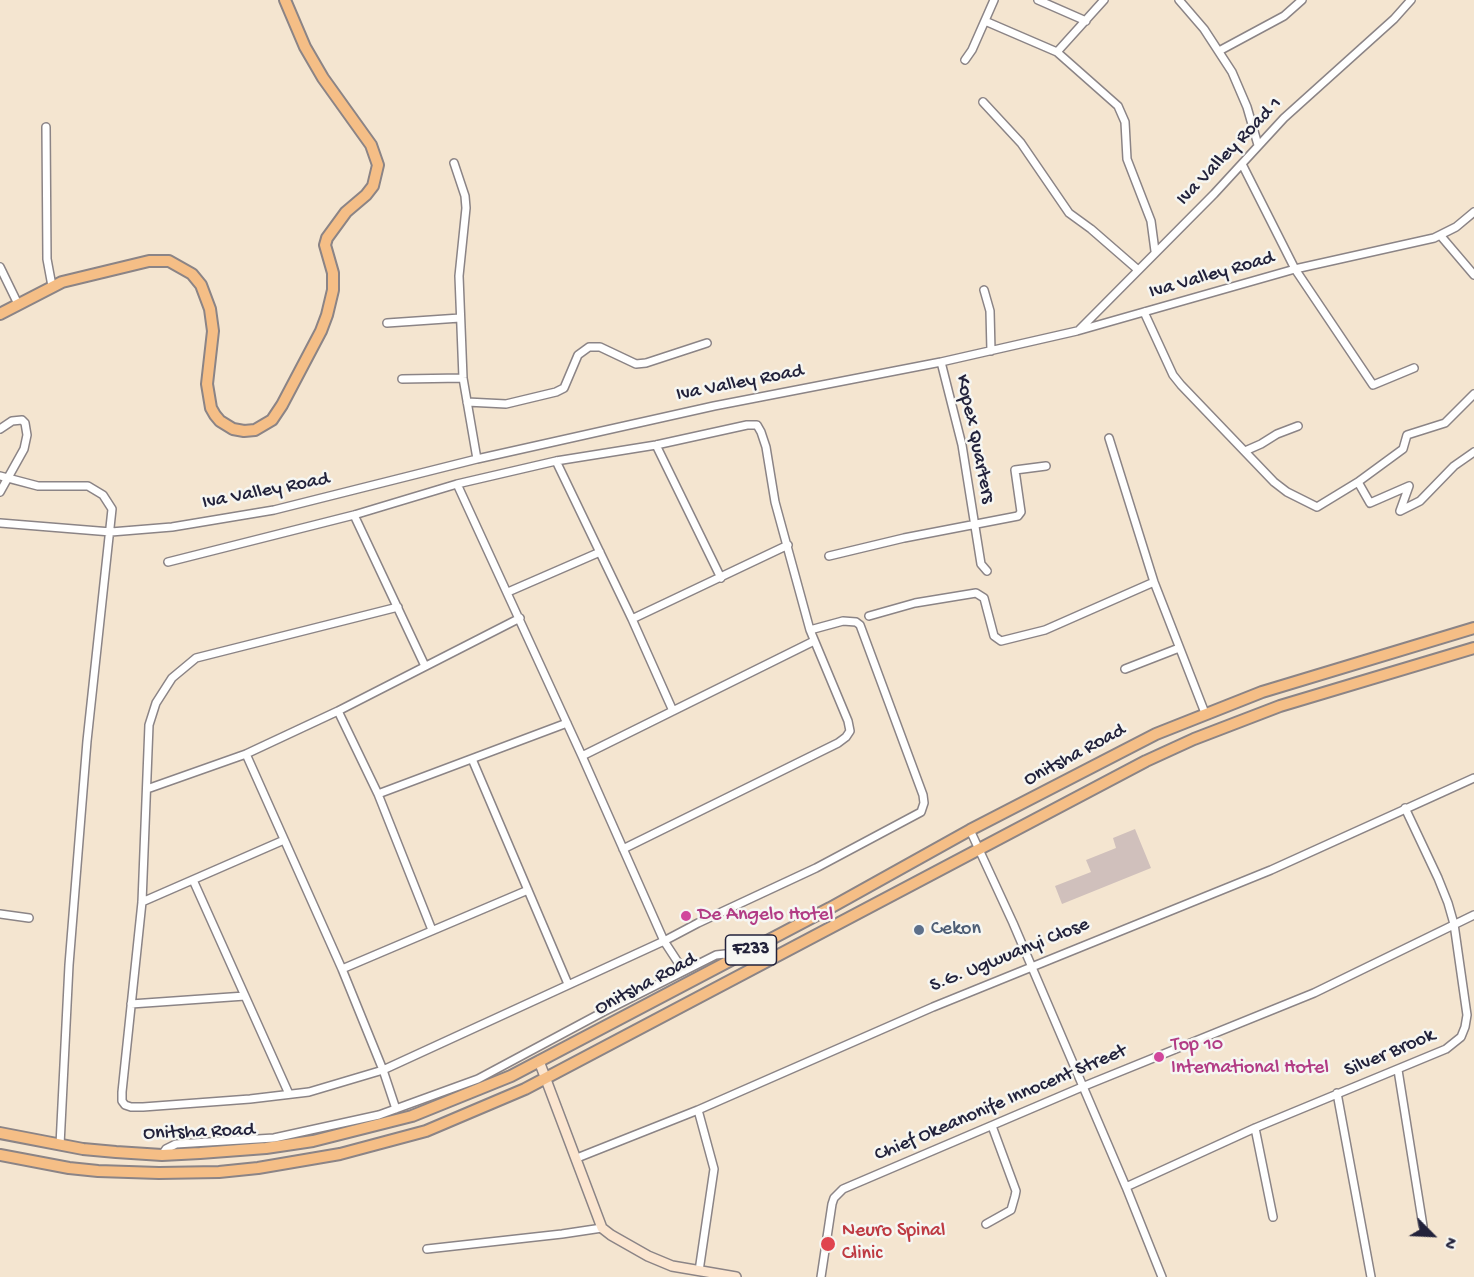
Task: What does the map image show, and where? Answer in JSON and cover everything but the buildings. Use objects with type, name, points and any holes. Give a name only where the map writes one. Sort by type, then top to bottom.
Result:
[{"type":"main road","points":[[0,314],[52,286],[75,278],[160,259],[178,265],[192,274],[201,285],[210,309],[213,331],[207,384],[211,408],[215,415],[233,429],[244,431],[255,430],[272,420],[321,331],[327,315],[333,290],[333,273],[325,245],[327,238],[346,212],[373,186],[378,165],[371,145],[323,78],[305,47],[285,0]]},
{"type":"main road","name":"Onitsha Road","points":[[0,1133],[60,1145],[116,1152],[162,1155],[230,1152],[313,1141],[430,1110],[511,1076],[730,961],[970,830],[1156,734],[1262,692],[1474,628]]},
{"type":"main road","name":"Onitsha Road","points":[[0,1155],[98,1171],[219,1172],[340,1154],[426,1131],[458,1119],[545,1078],[1146,761],[1194,739],[1281,706],[1474,648]]},
{"type":"main road","points":[[539,1061],[602,1227],[611,1235],[648,1256],[672,1266],[736,1277]]},
{"type":"street","points":[[965,60],[972,50],[994,0]]},
{"type":"street","points":[[1038,0],[1086,21]]},
{"type":"street","points":[[1057,52],[1104,0]]},
{"type":"street","points":[[1179,0],[1219,51],[1232,72],[1247,107],[1258,146]]},
{"type":"street","points":[[1219,51],[1284,16],[1302,0]]},
{"type":"street","name":"Iva Valley Road 1","points":[[1077,332],[1284,118],[1394,19],[1411,0]]},
{"type":"street","points":[[985,21],[1057,52],[1119,106],[1125,123],[1127,159],[1151,220],[1155,251]]},
{"type":"street","points":[[983,102],[1022,143],[1069,213],[1137,269]]},
{"type":"street","points":[[46,127],[47,260],[52,286]]},
{"type":"street","points":[[454,162],[465,196],[466,208],[459,276],[462,378],[477,459]]},
{"type":"street","points":[[1242,164],[1295,269],[1373,385],[1414,368]]},
{"type":"street","name":"Iva Valley Road","points":[[0,523],[111,532],[172,527],[274,510],[477,459],[714,406],[941,362],[1077,332],[1295,269],[1440,235],[1472,217]]},
{"type":"street","points":[[1440,235],[1474,274]]},
{"type":"street","points":[[0,267],[18,304]]},
{"type":"street","points":[[984,290],[990,311],[991,351]]},
{"type":"street","points":[[1144,312],[1173,375],[1280,487],[1317,507],[1358,482],[1403,449],[1407,435],[1446,423],[1474,394]]},
{"type":"street","points":[[387,322],[460,318]]},
{"type":"street","points":[[467,402],[507,404],[556,392],[564,388],[578,355],[589,347],[600,347],[636,364],[646,363],[707,343]]},
{"type":"street","name":"Kopex Quarters","points":[[941,362],[962,445],[981,564],[987,571]]},
{"type":"street","points":[[402,379],[462,378]]},
{"type":"street","points":[[0,429],[12,421],[22,420],[25,423],[27,435],[24,449],[3,477],[0,492]]},
{"type":"street","points":[[168,562],[354,515],[457,484],[556,461],[757,425],[766,447],[775,502],[810,630],[848,721],[850,731],[837,743],[623,849]]},
{"type":"street","points":[[1245,451],[1298,426]]},
{"type":"street","points":[[1109,438],[1154,582],[1205,713]]},
{"type":"street","points":[[656,444],[721,578]]},
{"type":"street","points":[[1358,482],[1370,503],[1409,486],[1400,511],[1420,501],[1454,466],[1474,452]]},
{"type":"street","points":[[556,461],[632,619],[673,711]]},
{"type":"street","name":"Kopex Quarters","points":[[830,556],[974,523],[1014,517],[1021,512],[1015,470],[1046,466]]},
{"type":"street","points":[[3,477],[38,486],[83,484],[96,489],[110,502],[112,509],[87,741],[69,965],[60,1145]]},
{"type":"street","points":[[457,484],[520,618],[664,941],[683,970]]},
{"type":"street","points":[[354,515],[425,666]]},
{"type":"street","points":[[632,619],[788,545]]},
{"type":"street","points":[[508,592],[600,552]]},
{"type":"street","points":[[869,616],[915,603],[976,593],[984,598],[994,636],[1001,641],[1045,630],[1154,582]]},
{"type":"street","points":[[398,607],[196,658],[172,678],[156,703],[149,725],[142,902],[122,1092],[122,1101],[125,1105],[143,1107],[309,1092],[383,1070],[664,941],[816,868],[921,812],[924,803],[923,795],[868,642],[860,626],[856,622],[843,621],[810,630]]},
{"type":"street","points":[[147,789],[246,754],[338,711],[520,618]]},
{"type":"street","points":[[582,756],[814,641]]},
{"type":"street","points":[[1125,669],[1179,648]]},
{"type":"street","points":[[338,711],[378,794],[432,930]]},
{"type":"street","points":[[378,794],[567,723]]},
{"type":"street","points":[[246,754],[342,969],[383,1070],[396,1109]]},
{"type":"street","points":[[472,759],[568,984]]},
{"type":"street","name":"S.G. Ugwuanyi Close","points":[[577,1158],[698,1110],[933,1007],[1271,870],[1474,778]]},
{"type":"street","points":[[1405,808],[1438,878],[1454,924]]},
{"type":"street","points":[[970,830],[1032,967],[1162,1277]]},
{"type":"street","points":[[142,902],[284,840]]},
{"type":"street","points":[[193,880],[289,1094]]},
{"type":"street","points":[[342,969],[528,890]]},
{"type":"street","points":[[0,914],[29,918]]},
{"type":"street","name":"Chief Okeanonife Innocent Street","points":[[821,1277],[832,1204],[838,1193],[871,1176],[1082,1087],[1314,993],[1474,915]]},
{"type":"street","name":"Silver Brook","points":[[1126,1187],[1255,1128],[1398,1070],[1454,1044],[1466,1027],[1467,1015],[1454,924]]},
{"type":"street","points":[[162,1155],[166,1149],[176,1144],[274,1138],[323,1129],[396,1109],[478,1079],[716,954],[725,954],[730,961]]},
{"type":"street","points":[[131,1004],[245,996]]},
{"type":"street","points":[[1398,1070],[1424,1226]]},
{"type":"street","points":[[1337,1094],[1371,1277]]},
{"type":"street","points":[[698,1110],[714,1169],[699,1271]]},
{"type":"street","points":[[986,1224],[1011,1210],[1016,1191],[992,1126]]},
{"type":"street","points":[[1255,1128],[1273,1217]]},
{"type":"street","points":[[427,1249],[561,1234],[602,1227]]},
{"type":"shaded area","points":[[1135,829],[1151,868],[1062,904],[1055,886],[1091,872],[1086,860],[1116,848],[1113,838]]},
{"type":"place","name":"De Angelo Hotel","points":[[686,916]]},
{"type":"place","name":"Cekon","points":[[919,930]]},
{"type":"place","name":"Top 10 International Hotel","points":[[1159,1057]]},
{"type":"place","name":"Neuro Spinal Clinic","points":[[828,1244]]}]
